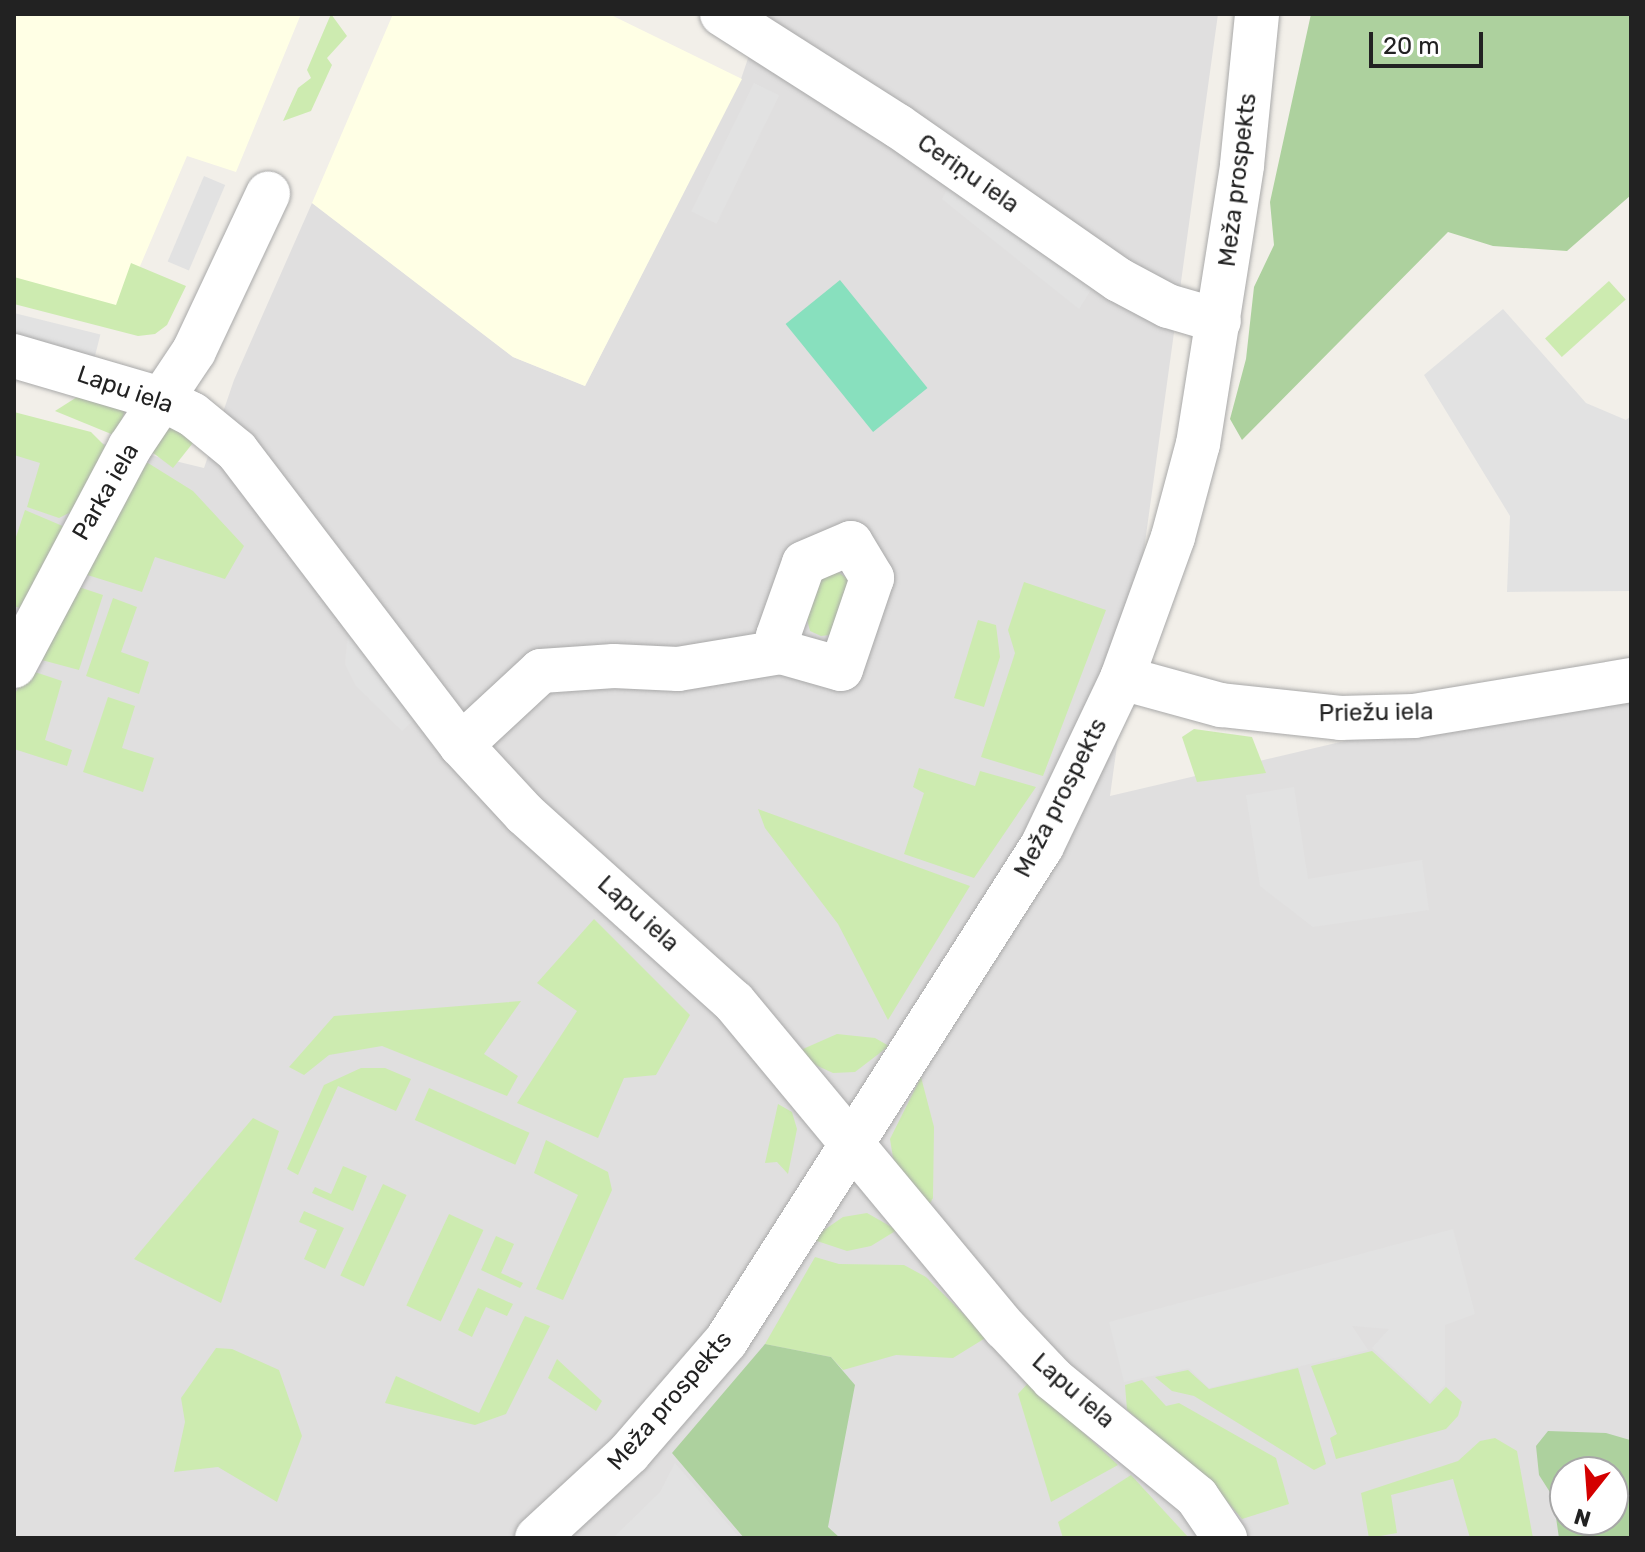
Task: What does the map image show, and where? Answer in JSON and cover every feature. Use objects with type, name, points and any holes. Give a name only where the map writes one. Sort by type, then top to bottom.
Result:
[{"type":"street","name":"Ceriņu iela","points":[[722,14],[898,126],[1119,280],[1168,306],[1219,321]]},
{"type":"street","name":"Meža prospekts","points":[[537,1538],[629,1453],[720,1350],[1042,846],[1122,678],[1185,490],[1219,321],[1257,14]]},
{"type":"street","name":"Parka iela","points":[[14,666],[130,447],[164,400],[199,341],[268,194]]},
{"type":"street","name":"Lapu iela","points":[[14,356],[164,400],[192,414],[237,451],[461,745],[525,814],[734,1002],[1032,1357],[1197,1497],[1225,1538]]},
{"type":"street","points":[[461,745],[541,671],[678,669],[781,652]]},
{"type":"street","name":"Priežu iela","points":[[1122,678],[1221,705],[1340,718],[1414,716],[1631,680]]},
{"type":"shaded area","points":[[14,14],[301,14],[236,172],[187,156],[135,278],[158,318],[14,295]]},
{"type":"shaded area","points":[[393,14],[609,14],[742,79],[585,386],[513,357],[312,203]]},
{"type":"shaded area","points":[[763,14],[1218,14],[1110,796],[1631,674],[1631,1538],[14,1538],[14,422],[204,468],[234,380],[312,203],[513,357],[585,386],[741,79]]},
{"type":"shaded area","points":[[754,83],[779,95],[716,224],[691,212]]},
{"type":"shaded area","points":[[959,168],[1104,269],[1079,309],[942,199]]},
{"type":"shaded area","points":[[204,176],[225,185],[189,271],[168,262]]},
{"type":"shaded area","points":[[1503,309],[1586,403],[1626,420],[1631,416],[1631,591],[1507,592],[1510,516],[1424,375]]},
{"type":"shaded area","points":[[14,313],[100,335],[95,358],[14,338]]},
{"type":"shaded area","points":[[348,633],[420,714],[402,731],[356,686],[345,664]]},
{"type":"shaded area","points":[[1294,787],[1308,879],[1422,860],[1429,910],[1313,927],[1260,886],[1246,795]]},
{"type":"shaded area","points":[[1453,1229],[1475,1314],[1445,1325],[1445,1385],[1430,1401],[1372,1348],[1389,1329],[1352,1326],[1368,1350],[1209,1388],[1189,1368],[1124,1382],[1109,1322]]},
{"type":"shaded area","points":[[675,1463],[739,1537],[613,1538],[660,1492]]},
{"type":"green space","points":[[331,14],[347,36],[327,58],[332,65],[311,111],[283,121],[298,88],[311,78],[307,70]]},
{"type":"green space","points":[[1311,14],[1631,14],[1631,195],[1567,251],[1493,246],[1448,232],[1242,440],[1230,419],[1246,359],[1254,287],[1274,245],[1270,202]]},
{"type":"green space","points":[[131,263],[186,286],[167,325],[155,334],[138,336],[14,304],[14,277],[116,305]]},
{"type":"green space","points":[[840,280],[927,388],[873,432],[786,324]]},
{"type":"green space","points":[[1609,281],[1626,300],[1562,357],[1545,339]]},
{"type":"green space","points":[[99,383],[125,411],[116,436],[55,411]]},
{"type":"green space","points":[[14,412],[91,432],[106,447],[71,512],[59,518],[27,507],[40,463],[14,455]]},
{"type":"green space","points":[[177,426],[204,429],[173,468],[144,446],[160,430]]},
{"type":"green space","points":[[140,458],[193,491],[244,546],[225,579],[155,557],[142,592],[81,573]]},
{"type":"green space","points":[[25,510],[72,530],[28,611],[14,606],[14,543]]},
{"type":"green space","points":[[834,569],[852,582],[830,635],[821,636],[810,631],[807,619],[821,577]]},
{"type":"green space","points":[[1024,582],[1106,610],[1043,776],[981,757],[1015,653],[1008,630]]},
{"type":"green space","points":[[76,586],[103,595],[79,670],[38,659]]},
{"type":"green space","points":[[113,598],[137,607],[121,652],[149,662],[139,694],[86,676]]},
{"type":"green space","points":[[978,620],[996,625],[1000,657],[984,707],[954,698]]},
{"type":"green space","points":[[29,670],[62,681],[45,740],[72,750],[67,766],[14,749],[14,695]]},
{"type":"green space","points":[[108,697],[135,706],[122,748],[154,758],[143,792],[83,772]]},
{"type":"green space","points":[[1194,729],[1252,737],[1266,773],[1197,782],[1182,737]]},
{"type":"green space","points":[[919,768],[975,786],[980,771],[1036,787],[974,878],[904,854],[924,793],[913,787]]},
{"type":"green space","points":[[758,809],[970,886],[888,1020],[838,924],[765,828]]},
{"type":"green space","points":[[594,919],[690,1015],[656,1075],[624,1078],[598,1138],[517,1103],[577,1011],[537,983]]},
{"type":"green space","points":[[521,1001],[484,1054],[518,1076],[507,1096],[382,1046],[329,1055],[304,1075],[289,1067],[334,1016]]},
{"type":"green space","points":[[837,1034],[875,1038],[889,1046],[855,1072],[833,1073],[798,1057],[803,1049]]},
{"type":"green space","points":[[361,1068],[385,1068],[411,1079],[396,1111],[338,1086],[298,1175],[287,1169],[324,1085]]},
{"type":"green space","points":[[921,1077],[934,1127],[933,1198],[928,1207],[895,1170],[890,1139]]},
{"type":"green space","points":[[429,1088],[529,1133],[515,1165],[415,1120]]},
{"type":"green space","points":[[778,1104],[792,1112],[797,1129],[788,1174],[777,1162],[765,1163]]},
{"type":"green space","points":[[253,1118],[279,1131],[221,1303],[134,1259]]},
{"type":"green space","points":[[546,1140],[608,1172],[612,1190],[563,1300],[536,1289],[578,1195],[534,1173]]},
{"type":"green space","points":[[343,1166],[367,1176],[353,1211],[312,1193],[315,1187],[331,1194]]},
{"type":"green space","points":[[383,1184],[407,1195],[364,1287],[340,1276]]},
{"type":"green space","points":[[304,1211],[344,1228],[325,1269],[304,1259],[317,1230],[299,1222]]},
{"type":"green space","points":[[867,1213],[897,1230],[871,1246],[847,1251],[811,1239],[843,1217]]},
{"type":"green space","points":[[449,1214],[483,1230],[441,1322],[406,1306]]},
{"type":"green space","points":[[496,1236],[514,1244],[501,1273],[523,1283],[520,1288],[481,1270]]},
{"type":"green space","points":[[815,1257],[839,1264],[904,1265],[926,1277],[987,1337],[953,1358],[896,1355],[843,1370],[831,1357],[765,1344]]},
{"type":"green space","points":[[478,1288],[513,1304],[507,1316],[486,1307],[472,1337],[458,1330]]},
{"type":"green space","points":[[525,1316],[550,1326],[506,1414],[475,1425],[385,1403],[396,1376],[479,1413]]},
{"type":"green space","points":[[765,1344],[831,1357],[855,1385],[828,1527],[840,1538],[744,1538],[672,1453]]},
{"type":"green space","points":[[216,1348],[232,1349],[279,1370],[302,1436],[277,1502],[218,1467],[174,1472],[185,1422],[181,1398]]},
{"type":"green space","points":[[1372,1351],[1430,1404],[1446,1387],[1462,1402],[1458,1416],[1446,1429],[1336,1459],[1330,1438],[1337,1434],[1311,1366]]},
{"type":"green space","points":[[557,1359],[602,1401],[596,1411],[548,1378]]},
{"type":"green space","points":[[1298,1368],[1326,1464],[1314,1470],[1194,1396],[1172,1391],[1155,1377],[1188,1370],[1209,1389]]},
{"type":"green space","points":[[1142,1380],[1166,1406],[1179,1403],[1276,1458],[1289,1504],[1242,1519],[1205,1476],[1127,1410],[1125,1385]]},
{"type":"green space","points":[[1029,1382],[1118,1465],[1051,1502],[1018,1394]]},
{"type":"green space","points":[[1548,1431],[1606,1433],[1630,1440],[1631,1538],[1559,1536],[1629,1536],[1629,1456],[1549,1456],[1549,1491],[1539,1475],[1536,1446]]},
{"type":"green space","points":[[1495,1438],[1517,1451],[1533,1538],[1470,1538],[1453,1479],[1391,1495],[1397,1533],[1369,1538],[1361,1493],[1458,1461],[1480,1441]]},
{"type":"green space","points":[[1131,1475],[1189,1538],[1063,1538],[1058,1522]]}]
